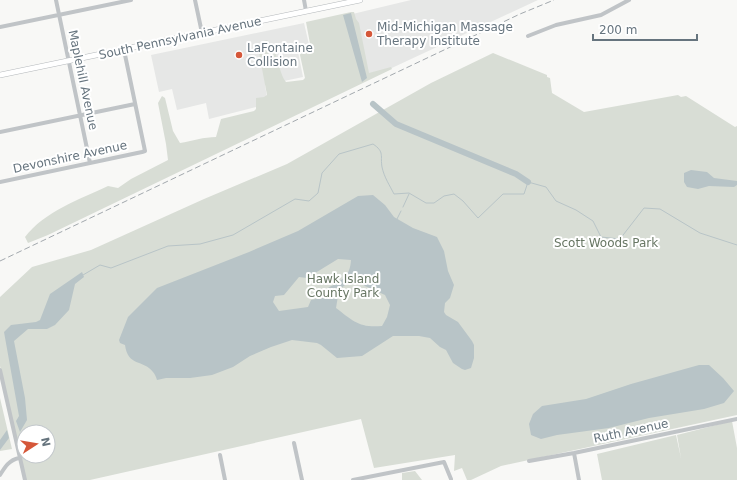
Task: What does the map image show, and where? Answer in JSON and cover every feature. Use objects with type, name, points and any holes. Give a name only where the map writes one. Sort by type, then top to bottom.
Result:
[{"type":"main road","name":"South Pennsylvania Avenue","points":[[0,75],[360,0]]},
{"type":"street","name":"Maplehill Avenue","points":[[56,0],[90,163]]},
{"type":"street","points":[[0,27],[131,0]]},
{"type":"street","points":[[195,0],[202,33]]},
{"type":"street","points":[[304,0],[306,11]]},
{"type":"street","points":[[528,36],[556,25],[601,15],[629,0]]},
{"type":"street","points":[[0,132],[135,104],[124,50]]},
{"type":"street","name":"Devonshire Avenue","points":[[0,182],[145,151],[135,104]]},
{"type":"street","points":[[0,370],[16,444]]},
{"type":"street","name":"Ruth Avenue","points":[[529,461],[737,419]]},
{"type":"street","points":[[294,443],[302,480]]},
{"type":"street","points":[[574,453],[579,480]]},
{"type":"street","points":[[220,455],[225,480]]},
{"type":"street","points":[[0,475],[9,462],[16,459]]},
{"type":"street","points":[[353,480],[444,462],[451,478]]},
{"type":"street","points":[[21,464],[25,480]]},
{"type":"shaded area","points":[[411,0],[538,0],[366,80],[340,17]]},
{"type":"shaded area","points":[[351,13],[367,78],[362,82],[343,15]]},
{"type":"shaded area","points":[[304,23],[310,49],[298,52],[303,77],[265,85],[268,104],[209,119],[206,103],[177,110],[172,89],[159,92],[151,55]]},
{"type":"shaded area","points":[[691,170],[707,172],[714,178],[737,181],[737,185],[734,187],[709,186],[698,189],[687,187],[684,182],[684,173]]},
{"type":"shaded area","points":[[373,195],[385,205],[394,217],[413,228],[437,237],[444,251],[448,271],[454,285],[450,298],[445,303],[444,312],[446,315],[458,322],[474,345],[474,358],[471,368],[465,370],[462,369],[453,363],[446,350],[430,338],[419,336],[393,336],[362,356],[337,358],[317,343],[292,340],[250,356],[233,367],[212,375],[190,378],[166,378],[157,380],[149,368],[129,357],[125,345],[120,343],[119,340],[128,317],[157,288],[298,231],[358,196]],"holes":[[[338,259],[351,260],[349,270],[341,280],[328,288],[325,297],[311,300],[308,307],[279,311],[273,302],[275,296],[284,295],[299,277],[307,278]],[[358,280],[365,286],[385,295],[390,305],[387,317],[382,326],[362,325],[352,320],[336,308],[339,290],[345,285]]]},
{"type":"shaded area","points":[[82,272],[84,277],[75,284],[69,310],[55,325],[47,329],[28,329],[14,341],[25,398],[27,420],[25,424],[17,424],[16,421],[19,416],[4,332],[11,325],[36,322],[40,320],[50,294]]},
{"type":"shaded area","points":[[699,365],[709,365],[734,391],[724,403],[704,409],[649,418],[609,428],[557,435],[541,439],[531,435],[529,424],[533,414],[542,406],[586,399],[631,384]]},
{"type":"shaded area","points":[[7,430],[9,438],[0,450],[0,440]]},
{"type":"green space","points":[[354,12],[359,23],[369,73],[391,67],[392,69],[48,235],[28,243],[25,237],[42,220],[52,213],[74,201],[108,186],[118,188],[131,179],[168,160],[158,103],[162,96],[165,98],[173,131],[180,143],[202,138],[216,137],[221,119],[254,111],[256,109],[256,98],[267,95],[259,53],[260,42],[267,40],[271,44],[286,82],[303,80],[305,78],[300,55],[301,52],[310,51],[311,49],[306,22]]},
{"type":"green space","points":[[493,53],[547,75],[547,77],[550,78],[552,93],[584,112],[678,95],[681,97],[686,96],[735,127],[737,126],[737,415],[501,466],[471,480],[467,480],[462,468],[454,471],[455,455],[374,468],[361,419],[90,480],[24,480],[21,464],[56,464],[56,424],[16,424],[16,442],[0,366],[0,297],[32,267],[91,250],[204,199],[287,164],[431,83]]},
{"type":"green space","points":[[0,398],[12,449],[0,451]]},
{"type":"green space","points":[[732,421],[737,448],[737,480],[602,480],[597,454],[676,435],[681,458],[677,435]]},
{"type":"green space","points":[[415,471],[422,480],[402,480],[402,473]]},
{"type":"waterway","points":[[373,104],[396,124],[516,174],[528,182]]},
{"type":"waterway","points":[[83,275],[100,265],[111,268],[168,246],[200,244],[233,235],[295,199],[309,201],[318,193],[322,173],[339,154],[373,144],[381,152],[383,171],[394,194],[409,193],[426,203],[434,203],[444,196],[454,194],[463,201],[478,218],[503,194],[524,194],[528,182],[546,187],[556,201],[576,210],[593,221],[601,237],[620,239],[644,208],[660,209],[700,233],[737,245]]},
{"type":"waterway","points":[[403,207],[409,194]]},
{"type":"waterway","points":[[397,219],[401,211]]},
{"type":"railway","points":[[0,261],[520,14],[554,0]]},
{"type":"place","name":"Mid-Michigan Massage Therapy Institute","points":[[369,34]]},
{"type":"place","name":"LaFontaine Collision","points":[[239,55]]},
{"type":"park label","name":"Scott Woods Park","points":[[606,243]]},
{"type":"park label","name":"Hawk Island County Park","points":[[343,286]]}]
